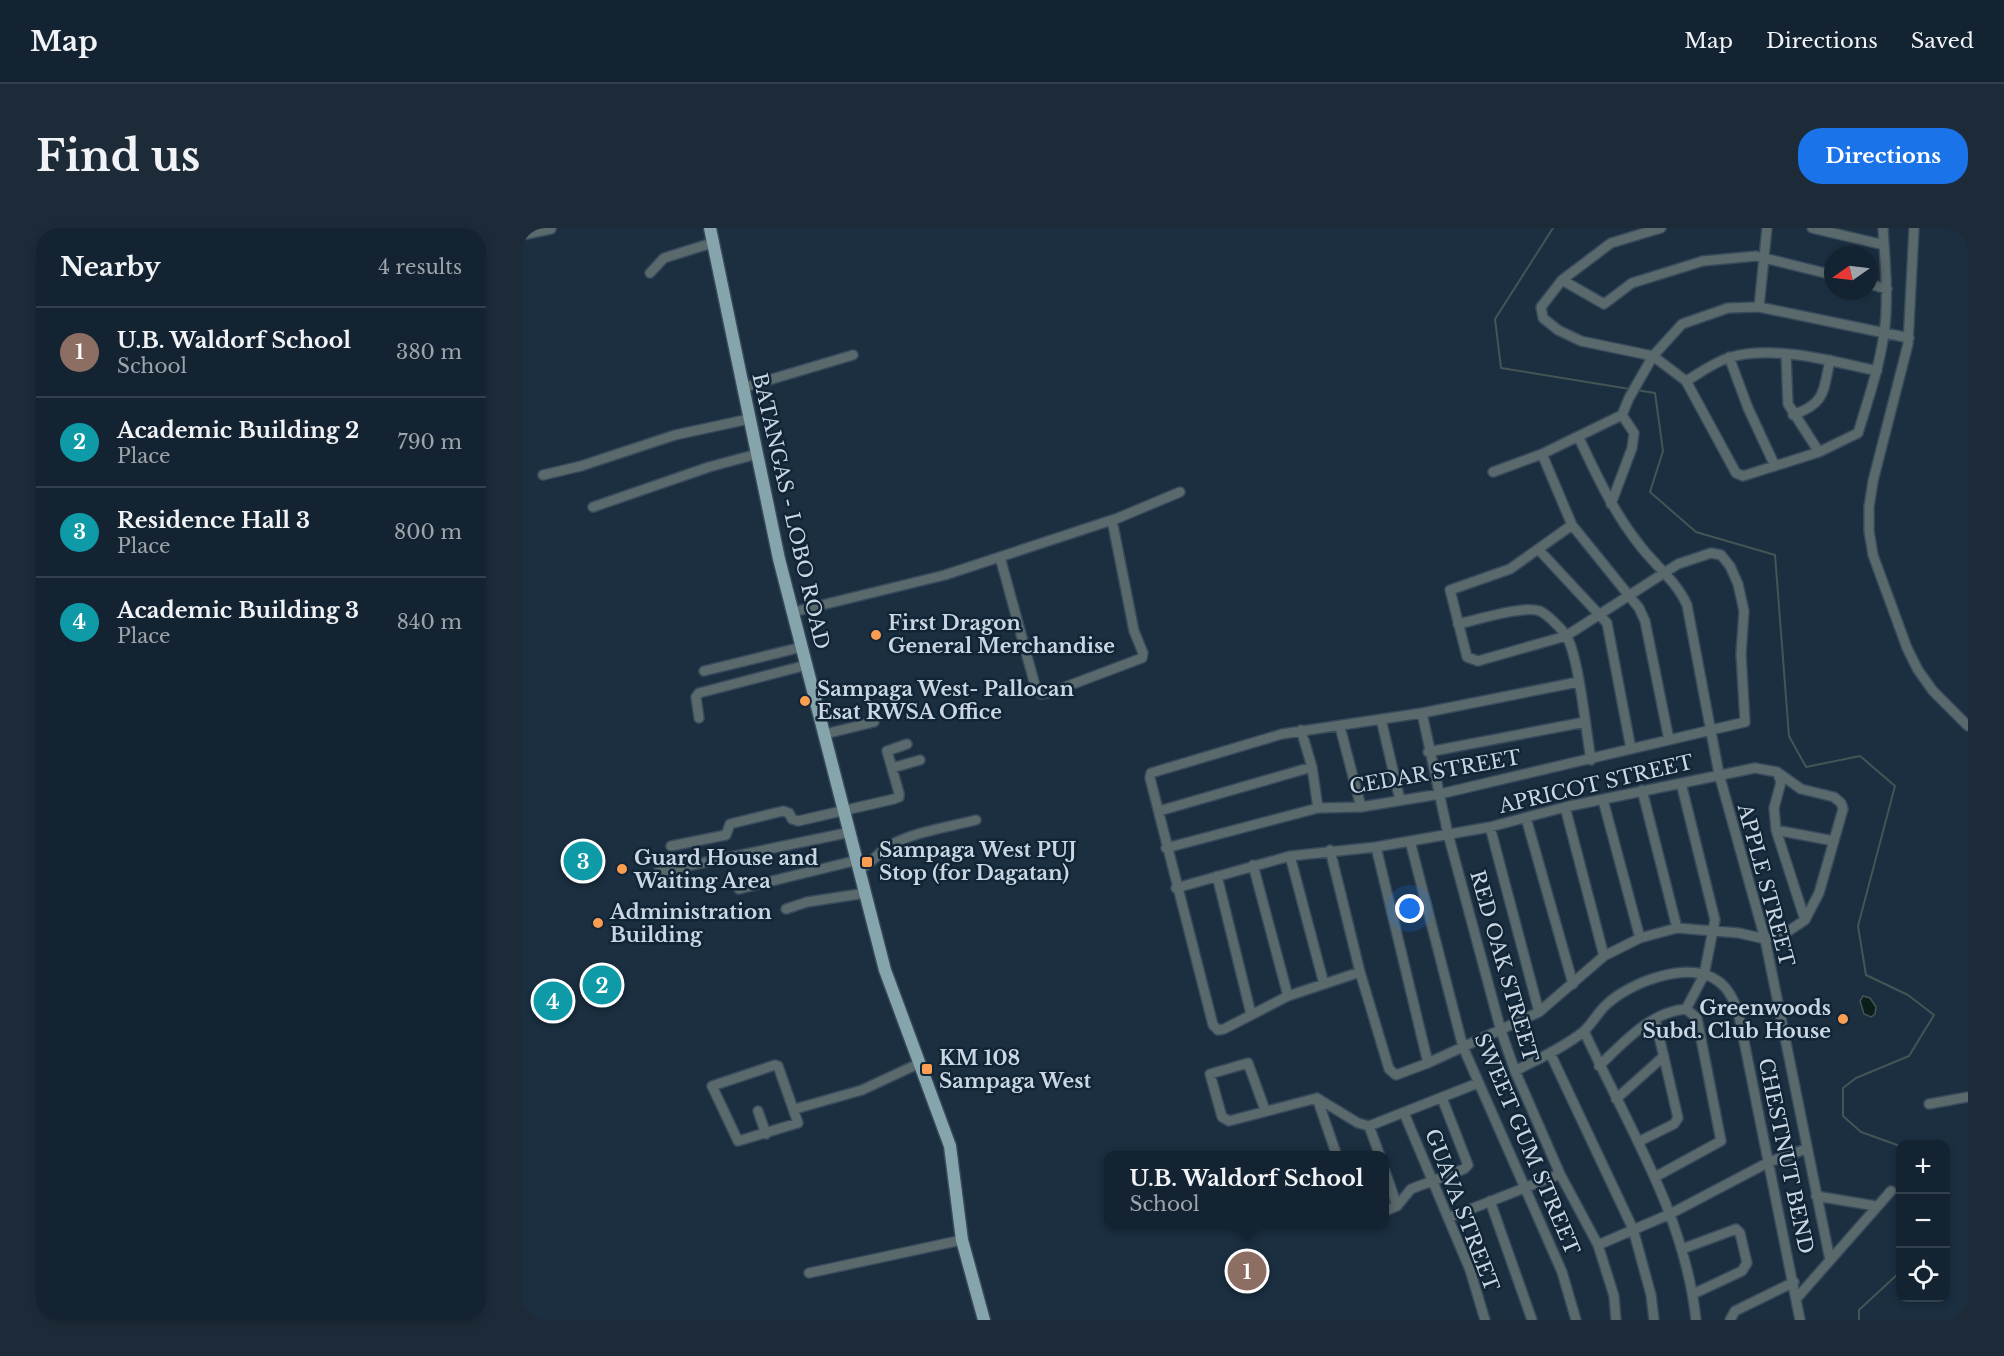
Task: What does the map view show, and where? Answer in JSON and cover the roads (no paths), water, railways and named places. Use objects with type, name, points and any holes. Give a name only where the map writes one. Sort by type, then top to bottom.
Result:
[{"type":"main road","name":"BATANGAS - LOBO ROAD","points":[[710,228],[775,541],[885,970],[950,1146],[962,1240],[984,1320]]},
{"type":"street","points":[[1661,228],[1611,243],[1562,280],[1542,307],[1543,318],[1558,330],[1581,341],[1651,361],[1686,381],[1736,473],[1743,476],[1819,452],[1858,433],[1877,371],[1882,334],[1887,289],[1883,228]]},
{"type":"street","points":[[1759,307],[1767,228]]},
{"type":"street","points":[[1812,228],[1841,232],[1884,246]]},
{"type":"street","points":[[1914,228],[1908,341],[1873,482],[1869,507],[1869,531],[1874,555],[1907,648],[1918,670],[1933,691],[1968,726]]},
{"type":"street","points":[[1964,228],[1968,231]]},
{"type":"street","points":[[522,235],[551,229]]},
{"type":"street","points":[[650,273],[664,258],[712,243]]},
{"type":"street","points":[[1562,280],[1604,304],[1632,283],[1667,270],[1703,261],[1750,256],[1824,273]]},
{"type":"street","points":[[1878,286],[1887,289]]},
{"type":"street","points":[[1493,472],[1579,438],[1622,415],[1629,398],[1651,361],[1682,324],[1728,308],[1759,307],[1908,341]]},
{"type":"street","points":[[1686,381],[1729,357],[1763,351],[1830,360],[1877,371]]},
{"type":"street","points":[[742,388],[853,355]]},
{"type":"street","points":[[1786,355],[1786,390],[1793,415],[1819,452]]},
{"type":"street","points":[[1729,357],[1748,408],[1775,466]]},
{"type":"street","points":[[1793,415],[1813,408],[1823,394],[1830,360]]},
{"type":"street","points":[[1611,504],[1634,433],[1622,415]]},
{"type":"street","points":[[543,475],[581,466],[675,435],[749,419]]},
{"type":"street","name":"APPLE STREET","points":[[1579,438],[1611,504],[1638,543],[1664,574],[1675,583],[1687,605],[1719,774],[1765,939],[1830,1260]]},
{"type":"street","points":[[593,507],[709,467],[757,454]]},
{"type":"street","points":[[1542,454],[1572,525],[1629,595],[1645,621],[1669,740]]},
{"type":"street","points":[[794,612],[877,593],[1000,557],[1112,520],[1180,492]]},
{"type":"street","points":[[1000,557],[1036,689],[1041,694],[1049,693],[1142,658],[1143,653],[1134,632],[1112,520]]},
{"type":"street","points":[[1572,525],[1510,569],[1453,587],[1449,595],[1467,657],[1478,661],[1566,636],[1664,574]]},
{"type":"street","points":[[1539,550],[1607,623],[1631,749]]},
{"type":"street","name":"CEDAR STREET","points":[[1166,848],[1318,808],[1361,807],[1440,794],[1745,722],[1741,654],[1744,611],[1738,584],[1730,566],[1720,555],[1711,553],[1690,559],[1664,574]]},
{"type":"street","points":[[1458,624],[1528,609],[1540,611],[1566,636],[1578,682],[1591,760]]},
{"type":"street","points":[[704,671],[802,647]]},
{"type":"street","points":[[699,718],[696,697],[699,693],[807,665]]},
{"type":"street","points":[[1360,972],[1288,996],[1218,1030],[1213,1025],[1176,888],[1150,778],[1151,773],[1301,730],[1340,727],[1422,713],[1578,682]]},
{"type":"street","name":"RED OAK STREET","points":[[1422,713],[1428,752],[1448,834],[1501,1031],[1515,1071],[1560,1174],[1598,1245],[1614,1296],[1616,1320]]},
{"type":"street","points":[[1381,719],[1400,800]]},
{"type":"street","points":[[825,734],[874,722]]},
{"type":"street","points":[[1428,752],[1585,722]]},
{"type":"street","points":[[1340,727],[1361,807]]},
{"type":"street","points":[[1301,730],[1312,767],[1318,808]]},
{"type":"street","points":[[671,846],[726,835],[730,824],[783,811],[798,821],[898,797],[887,751],[907,744]]},
{"type":"street","points":[[892,768],[920,760]]},
{"type":"street","points":[[1159,811],[1312,767]]},
{"type":"street","name":"APRICOT STREET","points":[[1176,888],[1290,856],[1330,850],[1376,847],[1490,827],[1565,807],[1719,774],[1755,768],[1777,772]]},
{"type":"street","points":[[1777,772],[1780,782],[1774,808],[1776,830],[1805,920]]},
{"type":"street","points":[[1330,850],[1360,972],[1389,1069],[1396,1075],[1501,1031],[1539,1012],[1604,956],[1640,938],[1677,928],[1714,925],[1765,939],[1780,936],[1805,920],[1819,893],[1843,809],[1841,803],[1834,797],[1801,789],[1777,772]]},
{"type":"street","points":[[1599,1065],[1630,1036],[1655,1019],[1686,1010],[1704,975],[1714,925],[1681,783]]},
{"type":"street","points":[[1642,790],[1677,928]]},
{"type":"street","points":[[1603,800],[1640,938]]},
{"type":"street","points":[[1565,807],[1604,956]]},
{"type":"street","points":[[1526,818],[1573,984]]},
{"type":"street","points":[[739,889],[873,863],[881,852],[898,841],[976,820]]},
{"type":"street","points":[[1490,827],[1539,1012]]},
{"type":"street","points":[[1776,830],[1834,841]]},
{"type":"street","points":[[658,872],[851,832]]},
{"type":"street","name":"SWEET GUM STREET","points":[[1410,842],[1463,1047],[1562,1272],[1576,1320]]},
{"type":"street","points":[[1376,847],[1428,1063]]},
{"type":"street","points":[[1290,856],[1324,984]]},
{"type":"street","points":[[1253,865],[1288,996]]},
{"type":"street","points":[[1216,876],[1251,1014]]},
{"type":"street","points":[[786,909],[807,902],[866,893]]},
{"type":"street","name":"CHESTNUT BEND","points":[[1515,1071],[1550,1053],[1584,1031],[1607,1004],[1620,994],[1659,977],[1680,972],[1704,975],[1717,980],[1729,991],[1738,1011],[1800,1320]]},
{"type":"street","points":[[1655,1177],[1716,1146],[1722,1137],[1698,1018],[1686,1010]]},
{"type":"street","points":[[1638,1142],[1674,1124],[1678,1118],[1655,1019]]},
{"type":"street","points":[[1584,1031],[1655,1177],[1670,1215],[1682,1249],[1693,1294],[1696,1320]]},
{"type":"street","points":[[1550,1053],[1633,1229],[1651,1295],[1654,1320]]},
{"type":"street","points":[[1616,1099],[1664,1056]]},
{"type":"street","points":[[795,1109],[862,1090],[920,1063]]},
{"type":"street","points":[[1265,1110],[1248,1063],[1210,1074],[1224,1120],[1317,1098],[1358,1123],[1369,1126],[1478,1083]]},
{"type":"street","points":[[775,1065],[778,1066],[795,1109],[798,1124],[738,1141],[735,1139],[712,1086],[775,1065]]},
{"type":"street","points":[[1929,1104],[1968,1097]]},
{"type":"street","points":[[1317,1098],[1336,1151]]},
{"type":"street","points":[[1389,1209],[1397,1206],[1411,1189],[1464,1169],[1468,1165],[1468,1158],[1442,1098]]},
{"type":"street","points":[[758,1111],[766,1134]]},
{"type":"street","name":"GUAVA STREET","points":[[1404,1113],[1470,1270],[1485,1320]]},
{"type":"street","points":[[1369,1126],[1378,1151]]},
{"type":"street","points":[[1598,1245],[1670,1215],[1769,1162],[1806,1149]]},
{"type":"street","points":[[1448,1218],[1560,1174]]},
{"type":"street","points":[[1389,1183],[1397,1206]]},
{"type":"street","points":[[1796,1299],[1891,1191]]},
{"type":"street","points":[[1816,1196],[1876,1206]]},
{"type":"street","points":[[1490,1202],[1532,1320]]},
{"type":"street","points":[[1682,1249],[1736,1229],[1740,1233],[1746,1268],[1693,1294]]},
{"type":"street","points":[[809,1273],[962,1240]]},
{"type":"street","points":[[1730,1317],[1794,1282]]},
{"type":"waterway","points":[[1553,228],[1495,319],[1501,368],[1630,389]]},
{"type":"waterway","points":[[1636,390],[1655,393],[1663,451],[1650,492],[1696,532],[1775,555],[1789,736],[1806,767],[1860,756],[1895,786],[1858,926],[1866,975],[1908,995],[1934,1015],[1909,1056],[1856,1078],[1843,1088],[1843,1116],[1861,1132],[1896,1145]]},
{"type":"waterway","points":[[1859,1320],[1859,1310],[1896,1276]]},
{"type":"place","name":"First Dragon General Merchandise","points":[[876,635]]},
{"type":"place","name":"Sampaga West- Pallocan Esat RWSA Office","points":[[805,701]]},
{"type":"place","name":"Residence Hall 3","points":[[583,861]]},
{"type":"place","name":"Sampaga West PUJ Stop (for Dagatan)","points":[[867,862]]},
{"type":"place","name":"Guard House and Waiting Area","points":[[622,869]]},
{"type":"place","name":"Administration Building","points":[[598,923]]},
{"type":"place","name":"Academic Building 2","points":[[602,985]]},
{"type":"place","name":"Academic Building 3","points":[[553,1001]]},
{"type":"place","name":"Greenwoods Subd. Club House","points":[[1843,1019]]},
{"type":"place","name":"KM 108 Sampaga West","points":[[927,1069]]},
{"type":"place","name":"U.B. Waldorf School","points":[[1247,1271]]}]
